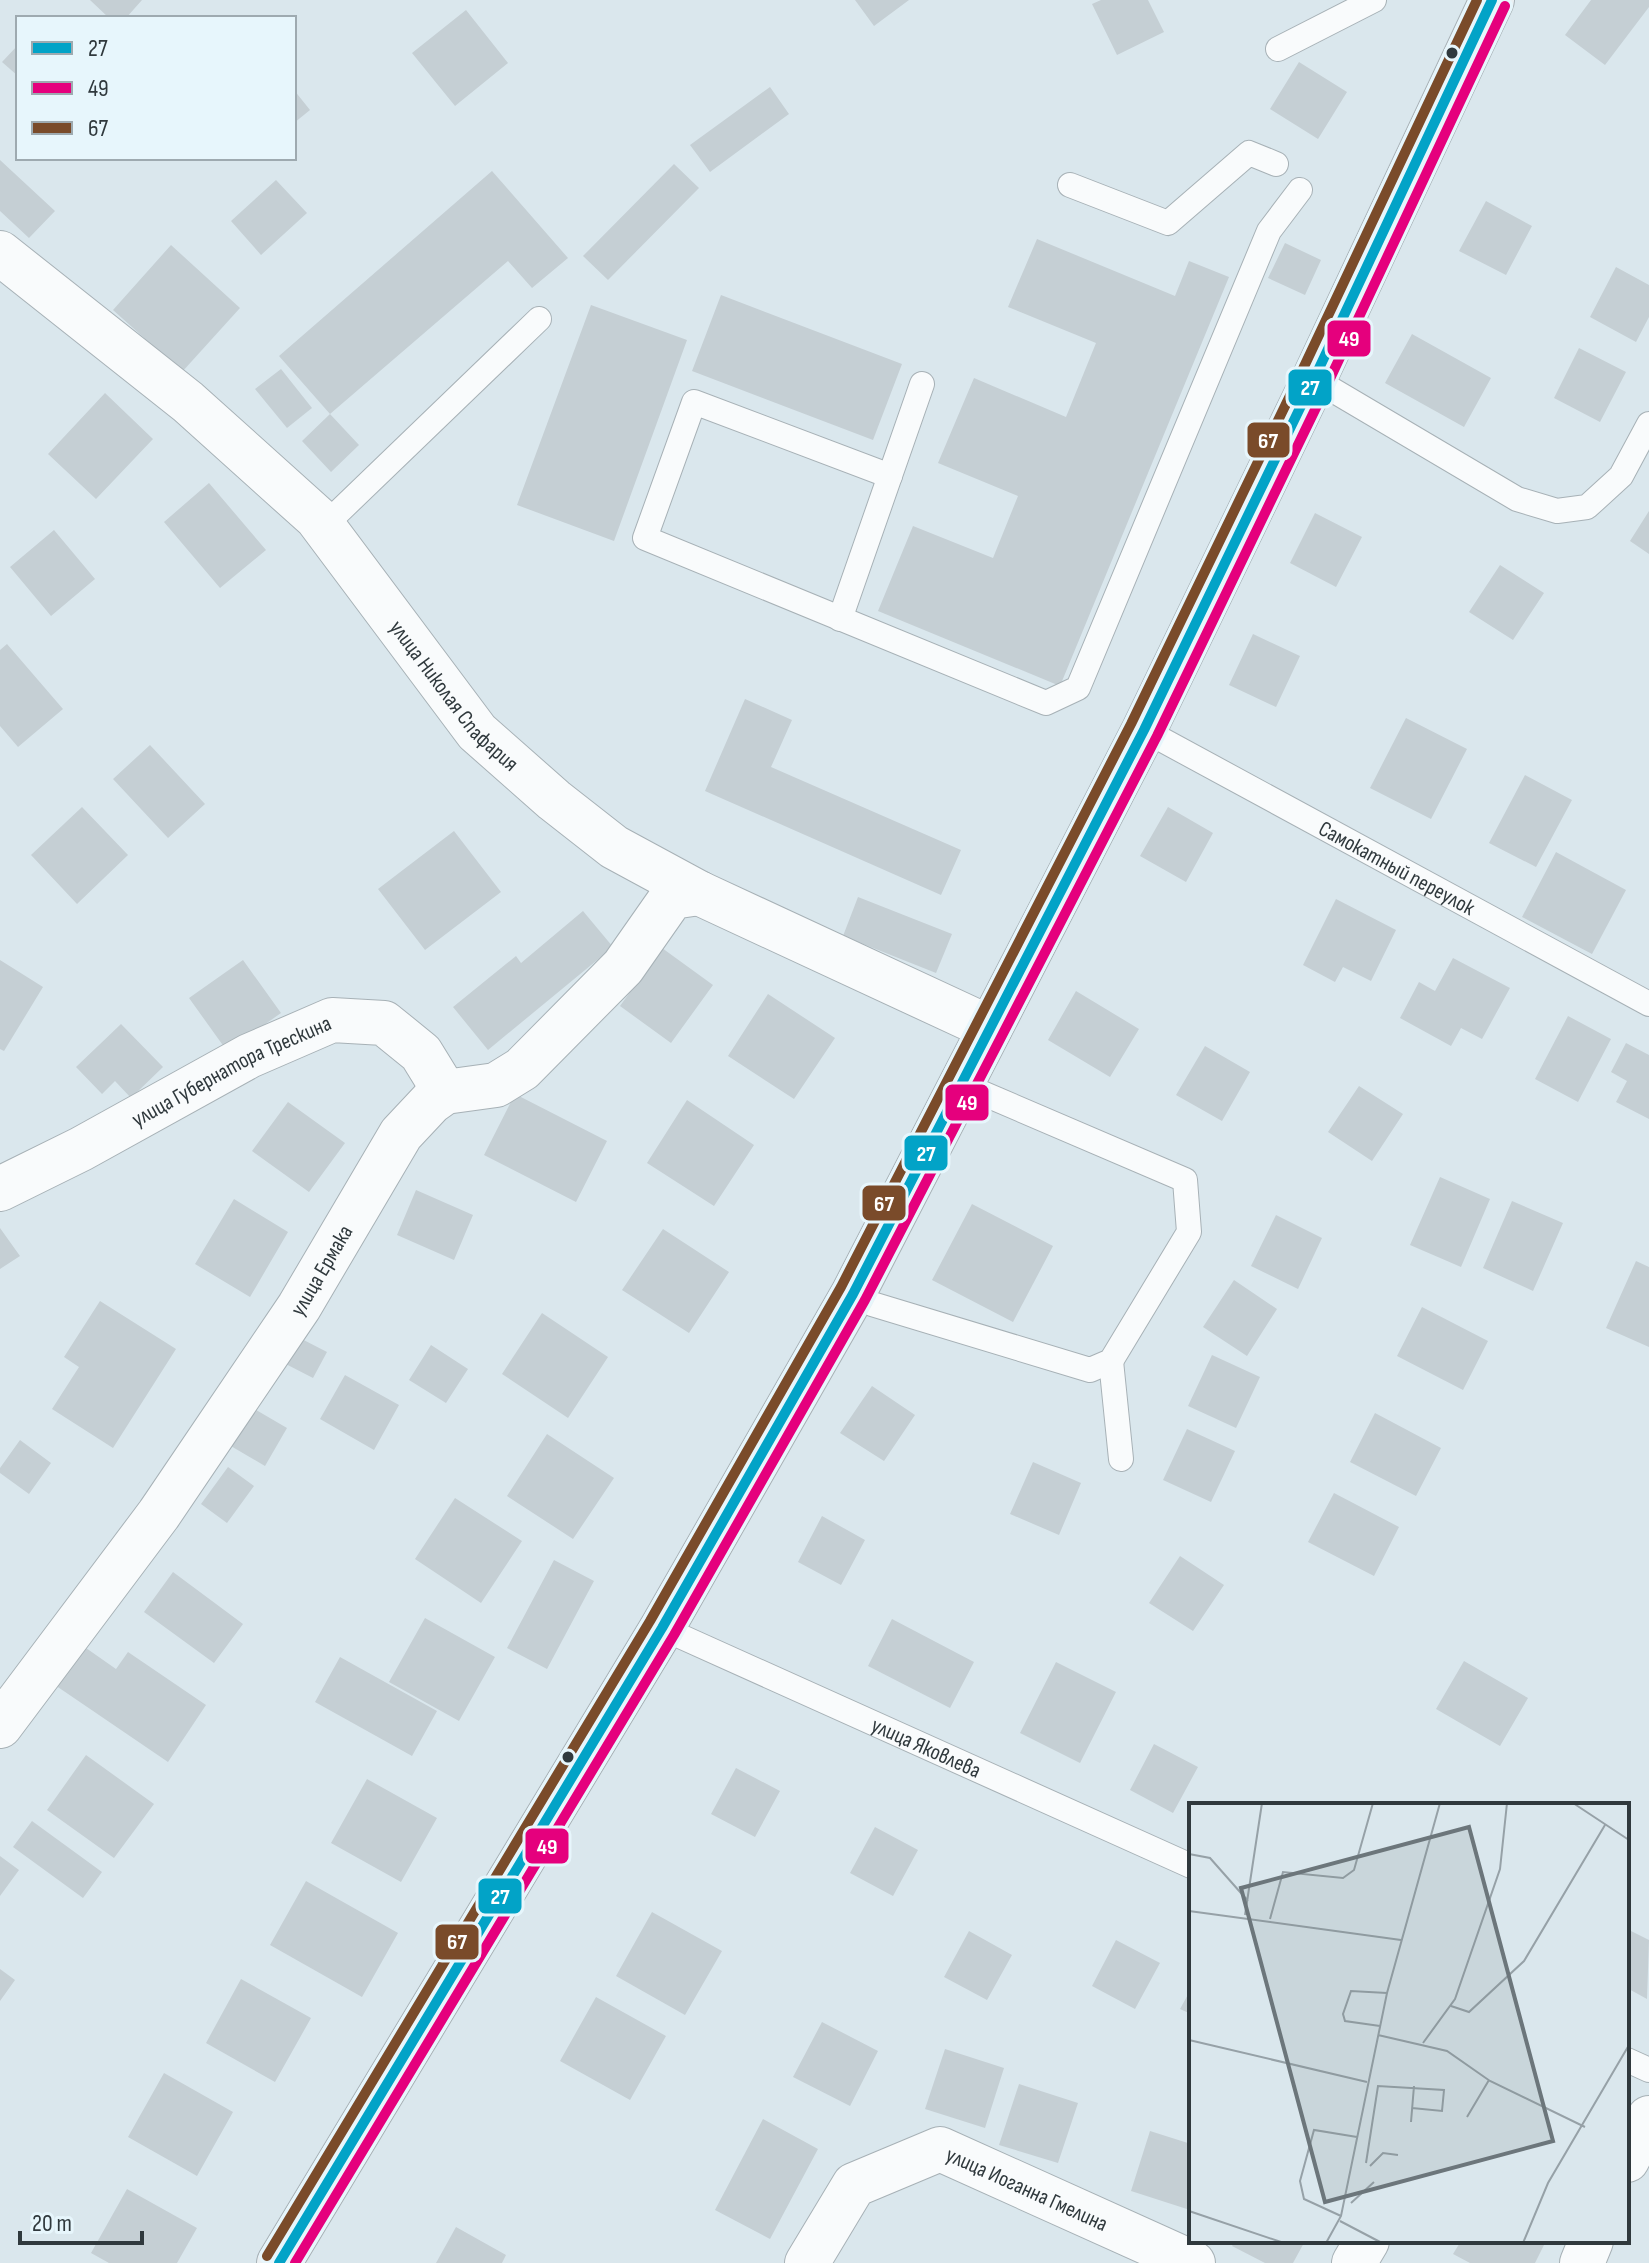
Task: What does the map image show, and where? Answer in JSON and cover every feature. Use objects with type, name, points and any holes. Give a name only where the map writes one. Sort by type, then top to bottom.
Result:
[{"type":"main road","points":[[279,2263],[662,1628],[853,1294],[1144,730],[1314,379],[1492,0]]},
{"type":"street","name":"улица Николая Спафария","points":[[0,253],[188,402],[324,526],[477,732],[554,800],[614,847],[699,893],[990,1028]]},
{"type":"street","points":[[445,1092],[496,1085],[522,1069],[623,967],[672,897],[699,893]]},
{"type":"street","name":"улица Губернатора Трескина","points":[[0,1189],[81,1149],[249,1056],[332,1020],[384,1023],[421,1053],[445,1092]]},
{"type":"street","name":"улица Ермака","points":[[0,1726],[159,1514],[299,1307],[401,1134],[431,1102],[445,1092]]},
{"type":"street","points":[[1629,2158],[1649,2118]]},
{"type":"street","name":"улица Иоганна Гмелина","points":[[807,2263],[854,2185],[940,2149],[1193,2263]]},
{"type":"street","points":[[1629,2164],[1649,2189]]},
{"type":"street","points":[[1354,2263],[1366,2243]]},
{"type":"street","points":[[1582,2263],[1590,2243]]},
{"type":"lane","points":[[1278,49],[1374,0]]},
{"type":"lane","points":[[1070,185],[1168,223],[1249,153],[1276,164]]},
{"type":"lane","points":[[890,476],[694,402],[645,538],[1046,703],[1078,688],[1269,231],[1300,190]]},
{"type":"lane","points":[[324,526],[539,319]]},
{"type":"lane","points":[[1314,379],[1517,499],[1557,511],[1587,507],[1621,476],[1649,424]]},
{"type":"lane","points":[[840,619],[922,384]]},
{"type":"lane","name":"Самокатный переулок","points":[[1144,730],[1649,1004]]},
{"type":"lane","points":[[853,1294],[872,1304],[1090,1370],[1111,1361],[1189,1232],[1185,1180],[961,1084]]},
{"type":"lane","points":[[1111,1361],[1121,1459]]},
{"type":"lane","name":"улица Яковлева","points":[[662,1628],[1189,1865]]},
{"type":"lane","points":[[1629,2061],[1649,2070]]},
{"type":"building","points":[[90,0],[142,0],[128,16],[107,16]]},
{"type":"building","points":[[855,0],[909,0],[874,26]]},
{"type":"building","points":[[1101,0],[1148,0],[1164,32],[1117,55],[1092,4]]},
{"type":"building","points":[[1591,0],[1649,0],[1649,7],[1605,65],[1565,35]]},
{"type":"building","points":[[466,10],[508,63],[455,106],[412,53]]},
{"type":"building","points":[[16,47],[16,74],[2,62]]},
{"type":"building","points":[[1299,62],[1347,92],[1318,139],[1270,109]]},
{"type":"building","points":[[770,87],[789,114],[710,172],[690,145]]},
{"type":"building","points":[[296,92],[310,110],[296,121]]},
{"type":"building","points":[[0,160],[55,211],[29,238],[0,211]]},
{"type":"building","points":[[674,164],[699,188],[608,280],[583,256]]},
{"type":"building","points":[[492,171],[568,258],[532,288],[508,261],[330,414],[279,356]]},
{"type":"building","points":[[276,180],[307,213],[261,255],[231,221]]},
{"type":"building","points":[[1486,201],[1532,226],[1506,275],[1459,251]]},
{"type":"building","points":[[1037,239],[1175,296],[1189,261],[1229,277],[1060,686],[878,611],[913,526],[993,558],[1018,496],[938,463],[974,378],[1066,417],[1096,343],[1008,307]]},
{"type":"building","points":[[1285,243],[1321,260],[1305,295],[1268,278]]},
{"type":"building","points":[[171,245],[240,308],[182,372],[113,310]]},
{"type":"building","points":[[1616,267],[1649,285],[1649,317],[1636,342],[1590,317]]},
{"type":"building","points":[[721,295],[902,364],[873,440],[692,371]]},
{"type":"building","points":[[591,305],[687,340],[614,541],[517,505]]},
{"type":"building","points":[[1412,334],[1491,378],[1464,427],[1385,383]]},
{"type":"building","points":[[1579,348],[1626,372],[1600,422],[1554,398]]},
{"type":"building","points":[[281,369],[312,408],[287,428],[255,389]]},
{"type":"building","points":[[105,393],[153,439],[96,499],[48,454]]},
{"type":"building","points":[[330,414],[359,445],[331,472],[302,441]]},
{"type":"building","points":[[209,483],[266,550],[220,588],[164,522]]},
{"type":"building","points":[[1649,511],[1649,554],[1630,541]]},
{"type":"building","points":[[1315,513],[1362,537],[1336,587],[1290,563]]},
{"type":"building","points":[[54,530],[95,579],[51,616],[10,567]]},
{"type":"building","points":[[1500,565],[1544,593],[1513,640],[1469,612]]},
{"type":"building","points":[[1253,634],[1300,656],[1276,707],[1229,685]]},
{"type":"building","points":[[7,644],[63,709],[18,747],[0,726],[0,650]]},
{"type":"building","points":[[745,699],[792,720],[771,767],[961,850],[941,895],[705,791]]},
{"type":"building","points":[[1406,718],[1467,749],[1431,819],[1370,788]]},
{"type":"building","points":[[150,745],[205,804],[168,838],[113,779]]},
{"type":"building","points":[[1525,775],[1572,800],[1536,867],[1489,843]]},
{"type":"building","points":[[82,807],[128,855],[77,904],[31,855]]},
{"type":"building","points":[[1168,807],[1213,833],[1186,882],[1140,856]]},
{"type":"building","points":[[454,831],[501,892],[425,950],[378,889]]},
{"type":"building","points":[[1556,852],[1626,890],[1592,954],[1522,917]]},
{"type":"building","points":[[858,897],[952,934],[936,973],[843,936]]},
{"type":"building","points":[[1336,899],[1396,930],[1371,981],[1343,967],[1335,982],[1303,965]]},
{"type":"building","points":[[583,911],[613,947],[488,1050],[453,1007],[516,956],[521,963]]},
{"type":"building","points":[[662,948],[713,985],[671,1043],[620,1006]]},
{"type":"building","points":[[1453,958],[1510,988],[1482,1039],[1461,1028],[1451,1046],[1400,1018],[1419,982],[1435,991]]},
{"type":"building","points":[[0,960],[43,987],[4,1051],[0,1049]]},
{"type":"building","points":[[243,960],[281,1013],[227,1051],[189,998]]},
{"type":"building","points":[[1076,991],[1139,1029],[1110,1077],[1048,1040]]},
{"type":"building","points":[[768,994],[835,1038],[794,1099],[728,1056]]},
{"type":"building","points":[[1568,1016],[1611,1039],[1578,1102],[1535,1079]]},
{"type":"building","points":[[121,1024],[163,1067],[131,1098],[115,1081],[102,1094],[76,1067]]},
{"type":"building","points":[[1626,1043],[1649,1055],[1649,1119],[1616,1102],[1627,1081],[1611,1072]]},
{"type":"building","points":[[1205,1046],[1250,1072],[1222,1121],[1176,1095]]},
{"type":"building","points":[[1359,1086],[1403,1114],[1372,1161],[1328,1132]]},
{"type":"building","points":[[515,1094],[607,1141],[576,1202],[484,1155]]},
{"type":"building","points":[[687,1100],[754,1145],[714,1206],[647,1163]]},
{"type":"building","points":[[288,1102],[345,1143],[309,1192],[252,1151]]},
{"type":"building","points":[[1440,1177],[1490,1199],[1461,1267],[1410,1245]]},
{"type":"building","points":[[416,1190],[473,1215],[454,1260],[397,1235]]},
{"type":"building","points":[[234,1199],[288,1232],[250,1297],[195,1264]]},
{"type":"building","points":[[1512,1201],[1563,1223],[1533,1291],[1483,1268]]},
{"type":"building","points":[[972,1204],[1053,1246],[1013,1322],[932,1280]]},
{"type":"building","points":[[1276,1215],[1322,1238],[1298,1289],[1251,1266]]},
{"type":"building","points":[[0,1228],[20,1256],[0,1269]]},
{"type":"building","points":[[663,1229],[729,1272],[689,1333],[622,1290]]},
{"type":"building","points":[[1636,1261],[1649,1267],[1649,1347],[1606,1328]]},
{"type":"building","points":[[1234,1280],[1277,1309],[1247,1356],[1203,1327]]},
{"type":"building","points":[[100,1301],[176,1349],[113,1448],[52,1409],[79,1367],[64,1357]]},
{"type":"building","points":[[1422,1307],[1488,1341],[1463,1390],[1397,1356]]},
{"type":"building","points":[[542,1313],[608,1357],[568,1418],[502,1374]]},
{"type":"building","points":[[292,1334],[327,1352],[313,1378],[278,1360]]},
{"type":"building","points":[[431,1345],[468,1369],[446,1403],[409,1380]]},
{"type":"building","points":[[1212,1355],[1260,1377],[1236,1428],[1188,1406]]},
{"type":"building","points":[[345,1375],[399,1405],[374,1450],[320,1419]]},
{"type":"building","points":[[872,1386],[915,1415],[884,1461],[840,1433]]},
{"type":"building","points":[[246,1404],[287,1428],[265,1466],[224,1442]]},
{"type":"building","points":[[1375,1413],[1441,1448],[1416,1496],[1350,1462]]},
{"type":"building","points":[[1187,1429],[1235,1451],[1211,1502],[1163,1480]]},
{"type":"building","points":[[547,1434],[614,1478],[573,1539],[507,1496]]},
{"type":"building","points":[[20,1440],[51,1463],[29,1494],[0,1473],[0,1468]]},
{"type":"building","points":[[1033,1462],[1081,1483],[1059,1535],[1010,1514]]},
{"type":"building","points":[[228,1467],[254,1486],[227,1523],[201,1504]]},
{"type":"building","points":[[1334,1493],[1399,1527],[1374,1576],[1308,1542]]},
{"type":"building","points":[[455,1498],[522,1541],[481,1603],[415,1559]]},
{"type":"building","points":[[822,1516],[865,1540],[841,1585],[798,1562]]},
{"type":"building","points":[[1180,1556],[1224,1585],[1193,1631],[1149,1603]]},
{"type":"building","points":[[554,1560],[594,1581],[547,1669],[507,1648]]},
{"type":"building","points":[[173,1572],[243,1624],[214,1663],[144,1612]]},
{"type":"building","points":[[425,1618],[495,1657],[459,1721],[389,1682]]},
{"type":"building","points":[[892,1619],[974,1662],[950,1708],[868,1666]]},
{"type":"building","points":[[76,1641],[116,1669],[128,1652],[206,1705],[168,1762],[49,1681]]},
{"type":"building","points":[[340,1657],[437,1711],[412,1756],[315,1702]]},
{"type":"building","points":[[1464,1661],[1528,1698],[1500,1746],[1436,1709]]},
{"type":"building","points":[[1056,1662],[1116,1692],[1080,1763],[1020,1733]]},
{"type":"building","points":[[1154,1744],[1198,1767],[1173,1813],[1130,1790]]},
{"type":"building","points":[[86,1755],[154,1804],[114,1858],[47,1810]]},
{"type":"building","points":[[736,1768],[780,1791],[755,1837],[711,1814]]},
{"type":"building","points":[[367,1779],[437,1818],[401,1882],[331,1843]]},
{"type":"building","points":[[32,1821],[102,1872],[83,1898],[13,1847]]},
{"type":"building","points":[[875,1827],[918,1850],[893,1896],[850,1873]]},
{"type":"building","points":[[0,1856],[19,1870],[0,1896]]},
{"type":"building","points":[[306,1881],[398,1933],[362,1997],[270,1945]]},
{"type":"building","points":[[652,1912],[722,1951],[685,2015],[616,1976]]},
{"type":"building","points":[[1629,1930],[1649,1940],[1647,1999],[1629,1989]]},
{"type":"building","points":[[969,1931],[1012,1955],[987,2000],[944,1977]]},
{"type":"building","points":[[1116,1940],[1160,1963],[1135,2009],[1092,1986]]},
{"type":"building","points":[[0,1969],[15,1980],[0,2001]]},
{"type":"building","points":[[241,1979],[311,2018],[275,2082],[206,2043]]},
{"type":"building","points":[[1189,1993],[1189,2013],[1180,2009]]},
{"type":"building","points":[[596,1997],[666,2036],[630,2100],[560,2061]]},
{"type":"building","points":[[822,2022],[878,2051],[850,2106],[793,2077]]},
{"type":"building","points":[[945,2049],[1004,2068],[985,2128],[925,2109]]},
{"type":"building","points":[[164,2073],[233,2112],[197,2176],[128,2137]]},
{"type":"building","points":[[1019,2084],[1078,2103],[1058,2163],[999,2145]]},
{"type":"building","points":[[763,2119],[818,2149],[770,2239],[715,2210]]},
{"type":"building","points":[[1150,2131],[1189,2143],[1189,2210],[1131,2191]]},
{"type":"building","points":[[127,2189],[197,2228],[177,2263],[109,2263],[91,2253]]},
{"type":"building","points":[[456,2227],[506,2255],[502,2263],[436,2263]]},
{"type":"building","points":[[1234,2243],[1304,2243],[1293,2263],[1265,2263],[1232,2246]]},
{"type":"building","points":[[1460,2243],[1545,2243],[1535,2263],[1470,2263],[1453,2254]]},
{"type":"transit line","name":"67","points":[[267,2256],[650,1621],[841,1287],[1131,724],[1477,0]]},
{"type":"transit line","name":"27","points":[[279,2263],[662,1628],[853,1294],[1144,730],[1314,379],[1492,0]]},
{"type":"transit line","name":"49","points":[[295,2263],[674,1635],[865,1300],[1157,736],[1327,385],[1505,6]]}]
